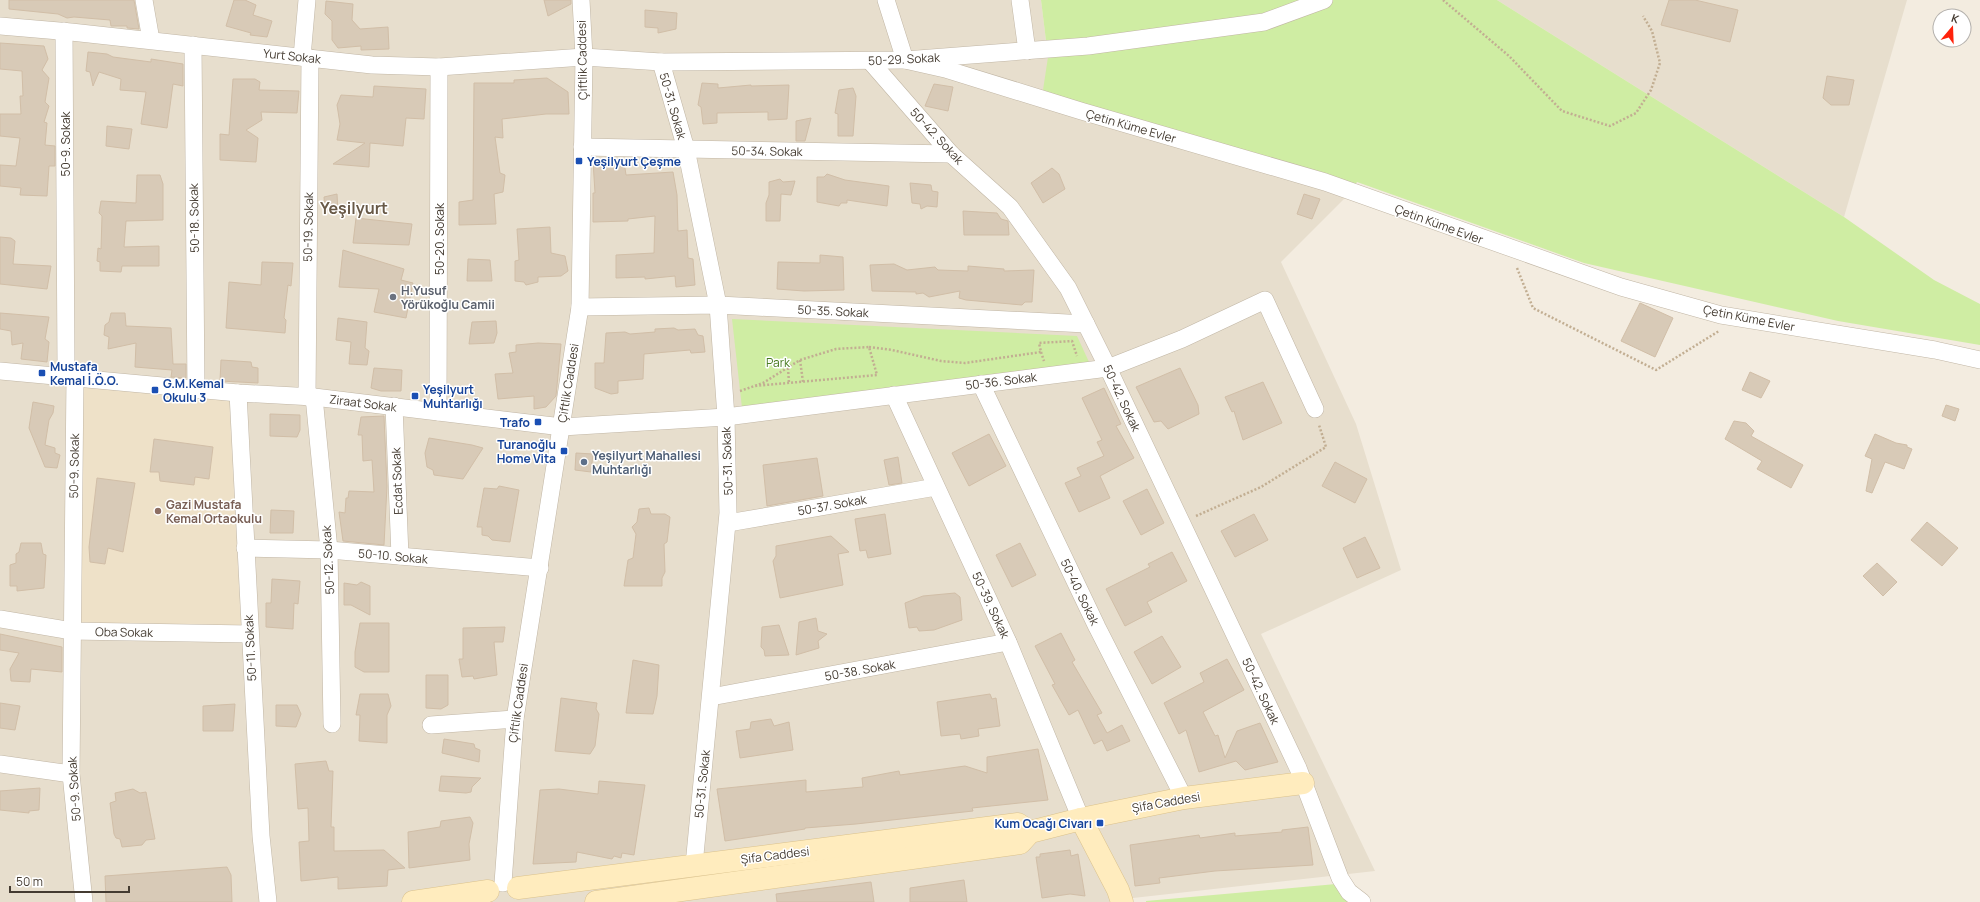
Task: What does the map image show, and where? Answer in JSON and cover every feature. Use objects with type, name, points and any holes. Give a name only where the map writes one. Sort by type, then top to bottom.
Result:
[{"type":"street","points":[[144,0],[151,40]]},
{"type":"street","name":"50-19. Sokak","points":[[307,0],[306,58],[310,397]]},
{"type":"street","name":"Çiftlik Caddesi","points":[[503,893],[514,719],[540,568],[580,307],[584,57],[581,0]]},
{"type":"street","points":[[886,0],[905,60]]},
{"type":"street","points":[[1020,0],[1027,51]]},
{"type":"street","name":"50-29. Sokak","points":[[584,57],[661,62],[870,61],[905,60],[1027,51],[1088,46],[1264,22],[1324,0]]},
{"type":"street","name":"Yurt Sokak","points":[[0,26],[151,40],[372,65],[439,67],[584,57]]},
{"type":"street","name":"50-9. Sokak","points":[[64,31],[66,367],[74,378],[71,774],[84,902]]},
{"type":"street","name":"50-18. Sokak","points":[[193,45],[196,390]]},
{"type":"street","name":"Çetin Küme Evler","points":[[905,60],[945,69],[1088,114],[1325,182],[1621,288],[1721,315],[1935,350],[1980,360]]},
{"type":"street","name":"50-42. Sokak","points":[[870,61],[951,154],[1010,207],[1068,288],[1108,368],[1304,783],[1340,878],[1349,892],[1362,902]]},
{"type":"street","name":"50-31. Sokak","points":[[661,62],[686,149],[718,305],[726,417],[728,522],[694,865]]},
{"type":"street","name":"50-20. Sokak","points":[[438,412],[439,67]]},
{"type":"street","name":"50-34. Sokak","points":[[582,147],[951,154]]},
{"type":"street","name":"50-36. Sokak","points":[[726,417],[1108,368],[1182,339],[1265,300],[1314,409]]},
{"type":"street","name":"50-35. Sokak","points":[[580,307],[718,305],[1086,324]]},
{"type":"street","name":"Ziraat Sokak","points":[[0,371],[238,394],[310,397],[562,426],[726,417]]},
{"type":"street","name":"50-40. Sokak","points":[[981,384],[1097,627],[1184,798]]},
{"type":"street","name":"50-11. Sokak","points":[[238,394],[249,634],[261,836],[268,902]]},
{"type":"street","name":"50-39. Sokak","points":[[894,395],[1008,642],[1081,819]]},
{"type":"street","name":"50-12. Sokak","points":[[310,397],[329,550],[332,724]]},
{"type":"street","name":"Ecdat Sokak","points":[[394,406],[400,556]]},
{"type":"street","name":"50-37. Sokak","points":[[728,522],[936,487]]},
{"type":"street","name":"50-10. Sokak","points":[[245,548],[329,550],[540,568]]},
{"type":"street","name":"Oba Sokak","points":[[0,619],[72,630],[249,634]]},
{"type":"street","name":"50-38. Sokak","points":[[711,697],[1008,642]]},
{"type":"street","points":[[431,725],[514,719]]},
{"type":"street","points":[[0,764],[71,774]]},
{"type":"street","name":"Şifa Caddesi","points":[[596,902],[694,895],[1020,843],[1030,832],[1081,819],[1184,798],[1304,783]]},
{"type":"street","points":[[1081,819],[1118,890],[1122,902]]},
{"type":"street","name":"Şifa Caddesi","points":[[413,902],[503,893],[694,865],[1018,824],[1030,832]]},
{"type":"path","points":[[1443,0],[1509,56],[1562,111],[1610,126],[1636,113],[1651,90],[1660,63],[1652,30],[1643,16]]},
{"type":"path","points":[[1509,249],[1534,308],[1656,370],[1739,318]]},
{"type":"path","points":[[1051,362],[1044,363],[1039,343],[1072,341],[1078,358],[1071,359]]},
{"type":"path","points":[[724,396],[763,383],[800,360],[836,349],[870,346],[941,361],[965,364],[1041,352]]},
{"type":"path","points":[[754,386],[876,375],[870,346]]},
{"type":"path","points":[[800,360],[803,382]]},
{"type":"path","points":[[788,368],[789,384]]},
{"type":"path","points":[[1180,523],[1260,487],[1326,447],[1314,409]]},
{"type":"shaded area","points":[[0,0],[1041,0],[1048,57],[1346,197],[1281,262],[1356,424],[1401,570],[1261,634],[1375,871],[1124,899],[1125,902],[0,902]]},
{"type":"shaded area","points":[[1497,0],[1907,0],[1844,217]]},
{"type":"shaded area","name":"Gazi Mustafa Kemal Ortaokulu","points":[[83,387],[229,398],[241,627],[81,625]]},
{"type":"green space","points":[[1041,0],[1497,0],[1844,217],[1934,280],[1980,304],[1980,345],[1838,321],[1584,263],[1357,182],[1346,197],[1043,90],[1048,57]]},
{"type":"green space","name":"Park","points":[[732,319],[1077,336],[1089,362],[742,408]]},
{"type":"green space","points":[[1336,884],[1352,902],[1146,902],[1146,901]]},
{"type":"building","points":[[9,0],[134,0],[139,29],[127,28],[127,26],[111,26],[110,20],[74,17],[67,18],[58,14],[9,9]]},
{"type":"building","points":[[234,0],[245,0],[256,5],[253,15],[272,21],[267,37],[250,35],[251,33],[226,26]]},
{"type":"building","points":[[544,0],[571,0],[571,4],[548,16]]},
{"type":"building","points":[[1669,0],[1695,0],[1738,10],[1730,42],[1661,25]]},
{"type":"building","points":[[326,1],[353,4],[352,20],[360,29],[388,27],[389,49],[361,50],[361,46],[338,48],[332,40],[332,21],[325,14]]},
{"type":"building","points":[[645,10],[677,13],[676,29],[658,33],[658,28],[645,27]]},
{"type":"building","points":[[0,43],[44,46],[48,59],[42,70],[49,78],[45,102],[49,106],[44,122],[47,123],[45,145],[55,146],[55,166],[49,166],[47,196],[20,195],[21,188],[0,186],[0,165],[16,166],[20,138],[0,136],[0,114],[21,114],[20,96],[23,96],[22,71],[0,69]]},
{"type":"building","points":[[88,52],[151,62],[151,59],[183,64],[183,86],[173,84],[167,128],[141,124],[146,92],[120,90],[121,79],[99,72],[93,86],[90,72],[86,71]]},
{"type":"building","points":[[1827,76],[1854,80],[1849,105],[1831,105],[1823,98]]},
{"type":"building","points":[[547,78],[568,92],[569,114],[546,114],[502,119],[503,138],[495,137],[500,173],[505,175],[503,192],[494,194],[496,224],[459,225],[459,202],[473,200],[474,83],[514,83],[514,80]]},
{"type":"building","points":[[233,79],[255,79],[260,82],[259,90],[299,91],[297,113],[261,112],[262,120],[246,130],[258,138],[256,162],[220,160],[220,134],[229,135]]},
{"type":"building","points":[[702,83],[718,84],[718,88],[751,85],[789,85],[787,119],[768,120],[768,112],[717,113],[717,123],[703,124],[701,107],[698,105]]},
{"type":"building","points":[[934,84],[953,87],[948,111],[925,106]]},
{"type":"building","points":[[374,86],[426,89],[424,119],[406,118],[403,146],[370,143],[369,167],[333,164],[365,143],[337,140],[340,124],[337,105],[341,95],[373,97]]},
{"type":"building","points":[[853,88],[856,96],[853,136],[838,136],[838,114],[835,113],[839,90]]},
{"type":"building","points":[[811,118],[805,141],[796,141],[796,121]]},
{"type":"building","points":[[107,126],[132,129],[129,149],[106,146]]},
{"type":"building","points":[[593,161],[614,164],[625,168],[626,175],[673,172],[677,195],[678,231],[687,230],[688,258],[693,259],[695,285],[676,287],[675,276],[645,279],[645,277],[616,278],[616,255],[654,253],[655,216],[628,219],[628,221],[593,222],[593,193],[595,193]]},
{"type":"building","points":[[1052,168],[1059,174],[1065,189],[1043,203],[1031,183]]},
{"type":"building","points":[[827,174],[845,180],[889,186],[887,206],[847,200],[847,203],[841,203],[839,206],[817,202],[817,177],[824,177]]},
{"type":"building","points":[[137,175],[160,175],[163,184],[163,220],[126,221],[124,247],[159,246],[159,266],[122,266],[121,272],[100,271],[100,262],[97,261],[98,248],[101,249],[102,216],[99,213],[101,201],[136,203]]},
{"type":"building","points":[[780,179],[783,182],[795,181],[791,195],[781,194],[780,221],[766,221],[766,203],[769,195],[769,182]]},
{"type":"building","points":[[910,183],[931,185],[932,191],[938,192],[937,207],[927,206],[921,209],[920,204],[912,203]]},
{"type":"building","points":[[337,194],[338,212],[325,210],[324,197]]},
{"type":"building","points":[[1304,194],[1320,199],[1312,219],[1297,214]]},
{"type":"building","points":[[963,211],[997,213],[1001,219],[1008,221],[1009,235],[964,235]]},
{"type":"building","points":[[356,218],[412,224],[409,245],[353,243]]},
{"type":"building","points":[[550,227],[551,253],[565,256],[568,271],[561,276],[538,277],[538,282],[526,285],[524,282],[515,281],[515,261],[519,260],[517,229]]},
{"type":"building","points":[[0,237],[11,238],[15,241],[13,264],[51,266],[47,289],[0,284]]},
{"type":"building","points":[[343,250],[404,269],[401,280],[413,283],[406,318],[374,312],[379,289],[339,287]]},
{"type":"building","points":[[820,255],[843,257],[844,290],[804,291],[777,289],[778,262],[820,263]]},
{"type":"building","points":[[468,259],[490,260],[492,281],[467,281]]},
{"type":"building","points":[[262,262],[293,263],[291,286],[288,285],[284,318],[286,320],[285,333],[226,328],[229,282],[261,285]]},
{"type":"building","points":[[894,264],[907,270],[935,267],[938,270],[968,271],[968,266],[1004,269],[1004,271],[1034,270],[1032,302],[1025,302],[1022,305],[966,300],[959,298],[960,291],[929,297],[923,293],[916,294],[916,292],[872,291],[870,265]]},
{"type":"building","points":[[1640,303],[1673,318],[1655,357],[1621,341]]},
{"type":"building","points":[[0,313],[49,317],[45,339],[49,342],[47,362],[21,359],[23,343],[12,345],[11,331],[0,329]]},
{"type":"building","points":[[111,313],[125,313],[126,326],[171,328],[173,364],[186,364],[186,378],[171,377],[172,370],[135,367],[136,343],[108,349],[109,337],[104,335],[105,325],[109,322]]},
{"type":"building","points":[[338,318],[367,322],[365,348],[369,351],[367,365],[349,364],[351,342],[336,340]]},
{"type":"building","points":[[496,321],[497,333],[494,343],[469,344],[472,322]]},
{"type":"building","points":[[674,328],[678,330],[695,329],[698,335],[703,336],[705,352],[691,353],[690,350],[644,354],[643,379],[618,381],[618,393],[611,394],[595,388],[595,363],[604,363],[606,333],[625,332],[630,334],[655,332],[655,329]]},
{"type":"building","points":[[538,343],[561,344],[556,396],[546,407],[534,409],[534,396],[498,399],[495,374],[513,373],[509,353],[516,352],[516,345]]},
{"type":"building","points":[[221,360],[251,362],[252,367],[258,368],[258,383],[220,381]]},
{"type":"building","points":[[374,368],[402,370],[401,391],[381,391],[371,388]]},
{"type":"building","points":[[1180,368],[1198,405],[1199,414],[1168,429],[1161,421],[1154,422],[1136,387]]},
{"type":"building","points":[[1750,372],[1770,381],[1761,398],[1742,390]]},
{"type":"building","points":[[1263,382],[1282,423],[1243,440],[1234,411],[1232,412],[1225,397]]},
{"type":"building","points":[[1104,388],[1121,424],[1116,426],[1134,458],[1100,476],[1110,498],[1079,512],[1065,483],[1081,476],[1077,468],[1104,456],[1097,442],[1102,440],[1082,398]]},
{"type":"building","points":[[33,402],[54,406],[53,413],[49,420],[45,445],[55,448],[55,453],[60,455],[57,468],[45,467],[29,428]]},
{"type":"building","points":[[1946,405],[1959,409],[1955,421],[1942,416]]},
{"type":"building","points":[[270,414],[300,415],[300,430],[297,437],[270,436]]},
{"type":"building","points":[[384,416],[387,486],[384,545],[343,541],[339,512],[345,513],[346,498],[348,498],[349,491],[374,492],[372,460],[363,461],[362,435],[358,435],[361,417]]},
{"type":"building","points":[[1734,421],[1746,423],[1754,431],[1751,436],[1803,465],[1791,488],[1757,469],[1762,461],[1725,439]]},
{"type":"building","points":[[989,434],[1006,466],[969,486],[952,453]]},
{"type":"building","points":[[1875,434],[1896,443],[1907,445],[1907,447],[1912,449],[1904,469],[1885,462],[1872,493],[1866,491],[1872,459],[1865,456]]},
{"type":"building","points":[[429,438],[483,448],[463,479],[434,475],[433,470],[427,467],[425,453]]},
{"type":"building","points":[[154,439],[213,447],[209,479],[195,477],[194,485],[160,481],[159,472],[150,472]]},
{"type":"building","name":"Yeşilyurt Mahallesi Muhtarlığı","points":[[576,453],[593,454],[591,472],[575,470]]},
{"type":"building","points":[[898,457],[902,483],[889,485],[884,460]]},
{"type":"building","points":[[817,458],[823,496],[767,506],[763,465]]},
{"type":"building","points":[[1335,462],[1367,479],[1355,503],[1322,486]]},
{"type":"building","points":[[97,478],[135,483],[123,552],[108,548],[105,564],[90,562],[89,547]]},
{"type":"building","points":[[499,486],[519,490],[510,542],[492,540],[488,536],[482,535],[482,527],[477,527],[484,488],[497,489]]},
{"type":"building","points":[[1147,489],[1164,523],[1141,535],[1123,501]]},
{"type":"building","points":[[649,508],[651,514],[665,514],[670,517],[667,542],[664,544],[665,572],[662,578],[662,586],[624,586],[628,560],[633,558],[636,534],[632,527],[637,522],[639,509]]},
{"type":"building","points":[[271,510],[294,511],[293,533],[270,533]]},
{"type":"building","points":[[885,514],[891,554],[868,558],[866,550],[860,551],[855,519]]},
{"type":"building","points":[[1254,514],[1268,540],[1235,557],[1221,531]]},
{"type":"building","points":[[1927,522],[1958,548],[1942,566],[1911,540]]},
{"type":"building","points":[[831,536],[849,552],[838,554],[843,585],[780,598],[773,561],[776,556],[776,546]]},
{"type":"building","points":[[1365,537],[1380,568],[1357,578],[1343,548]]},
{"type":"building","points":[[21,543],[41,543],[43,554],[46,555],[44,588],[17,591],[17,586],[10,586],[10,565],[16,563],[16,554],[19,552]]},
{"type":"building","points":[[1020,543],[1036,575],[1012,587],[996,555]]},
{"type":"building","points":[[1172,552],[1187,581],[1147,602],[1152,612],[1125,626],[1106,589],[1150,567],[1148,564]]},
{"type":"building","points":[[1877,563],[1897,582],[1883,596],[1863,576]]},
{"type":"building","points":[[272,579],[300,581],[298,604],[294,603],[293,629],[266,627],[266,603],[271,603]]},
{"type":"building","points":[[361,582],[370,586],[370,615],[351,605],[344,605],[344,583],[357,585]]},
{"type":"building","points":[[955,593],[960,597],[962,620],[934,630],[919,631],[917,627],[909,628],[905,603],[923,596]]},
{"type":"building","points":[[816,618],[818,631],[827,634],[818,641],[819,648],[796,655],[799,622]]},
{"type":"building","points":[[360,623],[389,623],[389,672],[364,672],[355,667],[355,652]]},
{"type":"building","points":[[779,625],[789,655],[765,656],[764,650],[761,647],[762,627]]},
{"type":"building","points":[[505,627],[503,642],[494,642],[497,675],[474,679],[473,676],[462,677],[459,659],[463,659],[463,628]]},
{"type":"building","points":[[1061,633],[1075,660],[1072,662],[1102,713],[1097,715],[1107,733],[1122,725],[1130,741],[1107,751],[1102,740],[1094,744],[1078,710],[1069,715],[1052,685],[1055,684],[1035,646]]},
{"type":"building","points":[[0,634],[62,647],[62,672],[31,669],[30,682],[11,681],[10,669],[19,653],[0,650]]},
{"type":"building","points":[[1162,636],[1181,667],[1152,684],[1134,652]]},
{"type":"building","points":[[1227,659],[1244,690],[1203,712],[1215,736],[1218,735],[1225,758],[1237,731],[1260,723],[1278,762],[1245,770],[1236,761],[1199,772],[1186,730],[1179,734],[1164,703],[1204,682],[1200,673]]},
{"type":"building","points":[[633,660],[659,665],[657,696],[653,714],[626,713]]},
{"type":"building","points":[[426,675],[448,675],[448,705],[441,709],[426,708]]},
{"type":"building","points":[[360,694],[388,694],[391,706],[387,715],[387,743],[359,741],[360,715],[356,715]]},
{"type":"building","points":[[990,694],[992,699],[996,698],[1000,726],[978,729],[979,736],[961,739],[960,734],[941,736],[937,702]]},
{"type":"building","points":[[561,698],[597,703],[596,709],[599,714],[595,746],[590,754],[555,751]]},
{"type":"building","points":[[0,703],[20,706],[15,730],[0,728]]},
{"type":"building","points":[[235,704],[233,731],[203,731],[203,706]]},
{"type":"building","points":[[276,705],[297,705],[301,714],[296,727],[276,726]]},
{"type":"building","points":[[771,719],[774,726],[789,722],[793,750],[740,758],[736,731],[750,729],[751,722]]},
{"type":"building","points":[[444,739],[474,744],[475,748],[480,750],[479,762],[442,753]]},
{"type":"building","points":[[1038,749],[1048,800],[972,808],[973,811],[805,828],[725,841],[717,789],[806,780],[806,792],[863,787],[862,778],[899,771],[900,775],[965,766],[987,773],[987,757]]},
{"type":"building","points":[[326,761],[329,771],[333,771],[331,827],[334,827],[334,851],[384,850],[405,868],[388,870],[387,886],[338,889],[338,877],[301,881],[299,842],[309,841],[308,808],[298,809],[295,764]]},
{"type":"building","points":[[441,776],[481,778],[472,787],[471,792],[466,793],[439,791]]},
{"type":"building","points":[[599,781],[645,785],[634,855],[622,853],[621,858],[614,856],[612,859],[577,852],[576,862],[533,864],[540,790],[559,789],[598,794]]},
{"type":"building","points":[[40,788],[39,810],[29,811],[29,813],[0,810],[0,791]]},
{"type":"building","points":[[133,789],[140,793],[146,792],[155,839],[146,840],[142,845],[122,847],[120,839],[116,838],[114,834],[110,803],[116,801],[115,793]]},
{"type":"building","points":[[470,817],[473,823],[469,844],[470,860],[409,868],[408,832],[440,827],[441,821]]},
{"type":"building","points":[[1308,827],[1313,865],[1215,871],[1159,878],[1160,883],[1135,886],[1130,845],[1199,835],[1200,838],[1235,833],[1235,836],[1282,832],[1282,830]]},
{"type":"building","points":[[1070,850],[1071,856],[1078,854],[1085,896],[1070,894],[1042,898],[1036,857],[1040,857],[1040,854]]},
{"type":"building","points":[[227,867],[231,875],[232,902],[106,902],[105,876]]},
{"type":"building","points":[[964,880],[967,902],[910,902],[910,888]]},
{"type":"building","points":[[871,882],[874,902],[777,902],[776,894]]},
{"type":"place","name":"Yeşilyurt Çeşme","points":[[579,161]]},
{"type":"place","name":"H.Yusuf Yörükoğlu Camii","points":[[393,297]]},
{"type":"place","name":"Mustafa Kemal İ.Ö.O.","points":[[42,373]]},
{"type":"place","name":"G.M.Kemal Okulu 3","points":[[155,390]]},
{"type":"place","name":"Yeşilyurt Muhtarlığı","points":[[415,396]]},
{"type":"place","name":"Trafo","points":[[538,422]]},
{"type":"place","name":"Turanoğlu Home Vita","points":[[564,451]]},
{"type":"place","name":"Yeşilyurt Mahallesi Muhtarlığı","points":[[584,462]]},
{"type":"place","name":"Gazi Mustafa Kemal Ortaokulu","points":[[158,511]]},
{"type":"place","name":"Kum Ocağı Civarı","points":[[1100,823]]},
{"type":"district","name":"Yeşilyurt","points":[[354,208]]}]
